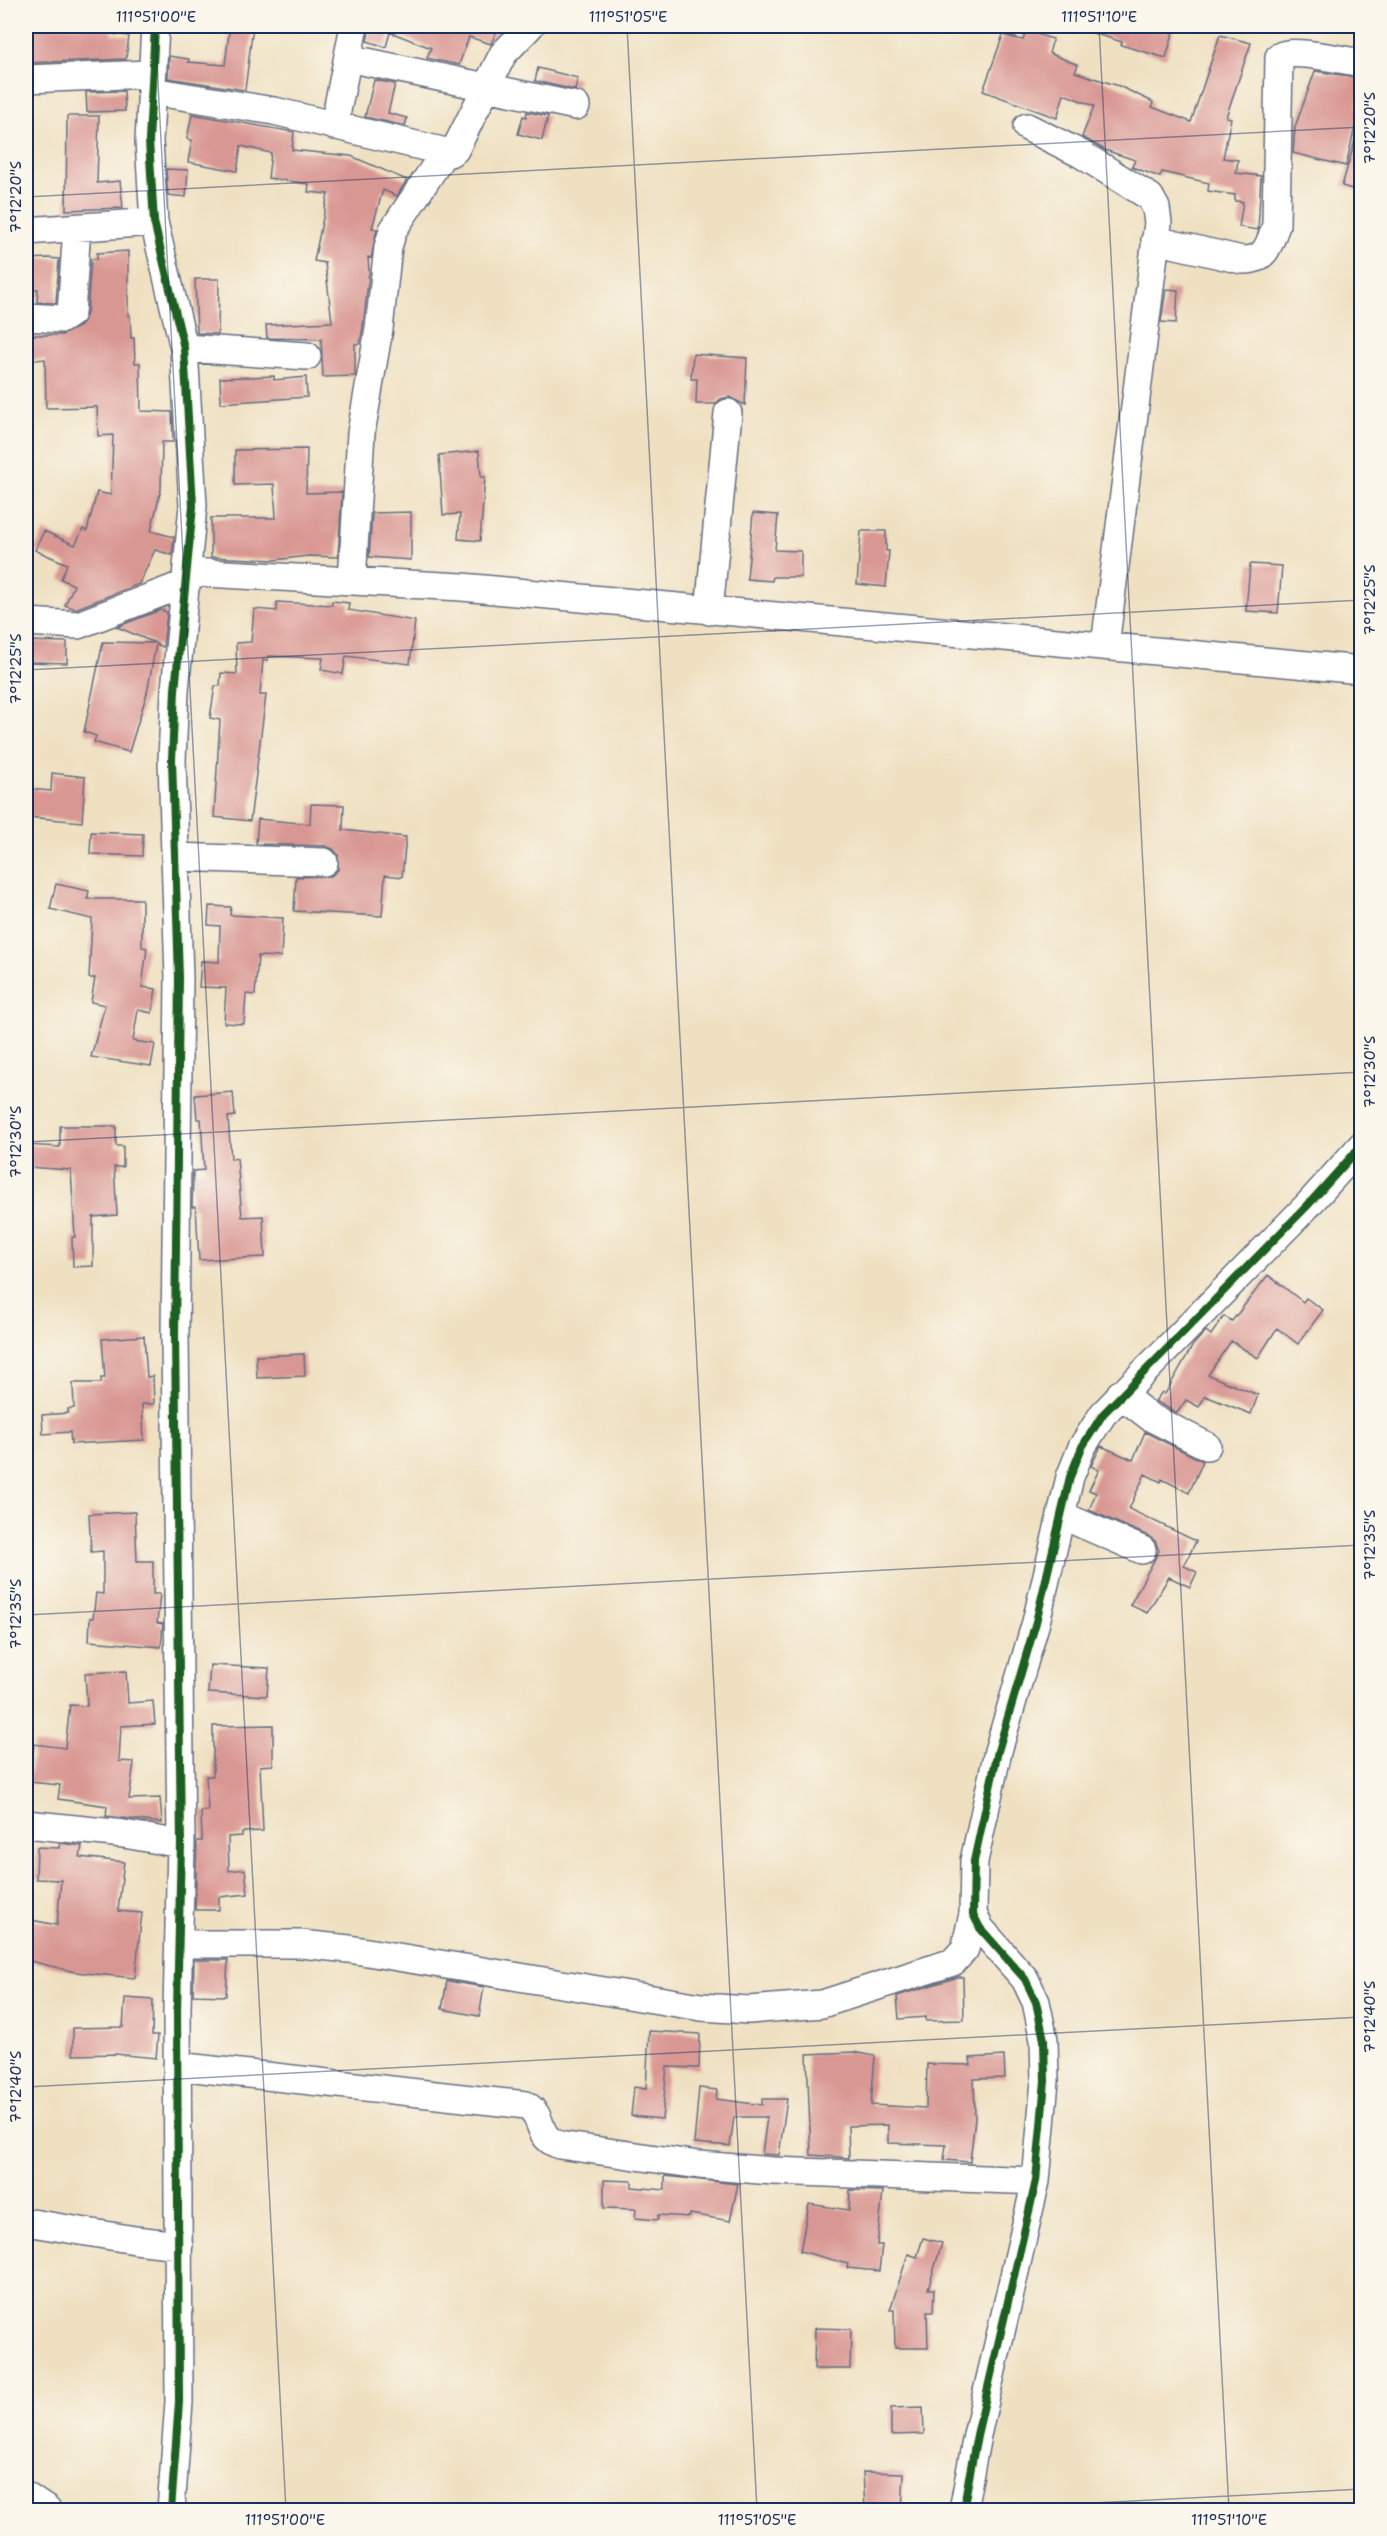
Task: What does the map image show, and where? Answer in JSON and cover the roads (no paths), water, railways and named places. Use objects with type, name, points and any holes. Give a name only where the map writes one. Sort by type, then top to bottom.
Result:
[{"type":"street","points":[[155,26],[149,141],[154,222],[184,348],[193,482],[173,726],[179,978],[175,1336],[181,1844],[177,2066],[179,2402],[171,2511]]},
{"type":"street","points":[[333,126],[354,26]]},
{"type":"street","points":[[26,79],[151,83],[444,153],[455,150],[492,90],[503,54],[530,26]]},
{"type":"street","points":[[1155,240],[1242,260],[1253,261],[1261,257],[1269,246],[1276,225],[1279,57],[1285,53],[1301,53],[1362,63]]},
{"type":"street","points":[[348,58],[576,106]]},
{"type":"street","points":[[1027,127],[1081,154],[1150,197],[1156,208],[1155,240],[1105,646]]},
{"type":"street","points":[[352,581],[361,433],[379,329],[388,247],[393,230],[444,153]]},
{"type":"street","points":[[26,231],[154,222]]},
{"type":"street","points":[[26,317],[62,319],[71,313],[77,228]]},
{"type":"street","points":[[184,348],[307,356]]},
{"type":"street","points":[[709,611],[728,413]]},
{"type":"street","points":[[26,622],[78,625],[187,577],[352,581],[462,587],[1362,670]]},
{"type":"street","points":[[175,857],[324,862]]},
{"type":"street","points":[[180,1944],[325,1947],[701,2007],[786,2009],[822,2004],[953,1962],[965,1949],[973,1914],[974,1861],[998,1751],[1036,1622],[1070,1477],[1082,1447],[1103,1414],[1120,1395],[1299,1215],[1362,1145]]},
{"type":"street","points":[[1120,1395],[1150,1418],[1207,1446]]},
{"type":"street","points":[[1061,1515],[1142,1550]]},
{"type":"street","points":[[26,1824],[124,1834],[181,1844]]},
{"type":"street","points":[[963,2511],[977,2435],[1036,2181],[1045,2081],[1044,2040],[1036,2002],[1025,1979],[980,1928],[973,1914]]},
{"type":"street","points":[[177,2066],[526,2105],[537,2116],[548,2141],[699,2165],[855,2175],[1036,2181]]},
{"type":"street","points":[[26,2222],[179,2245]]},
{"type":"street","points":[[26,2496],[47,2511]]}]
